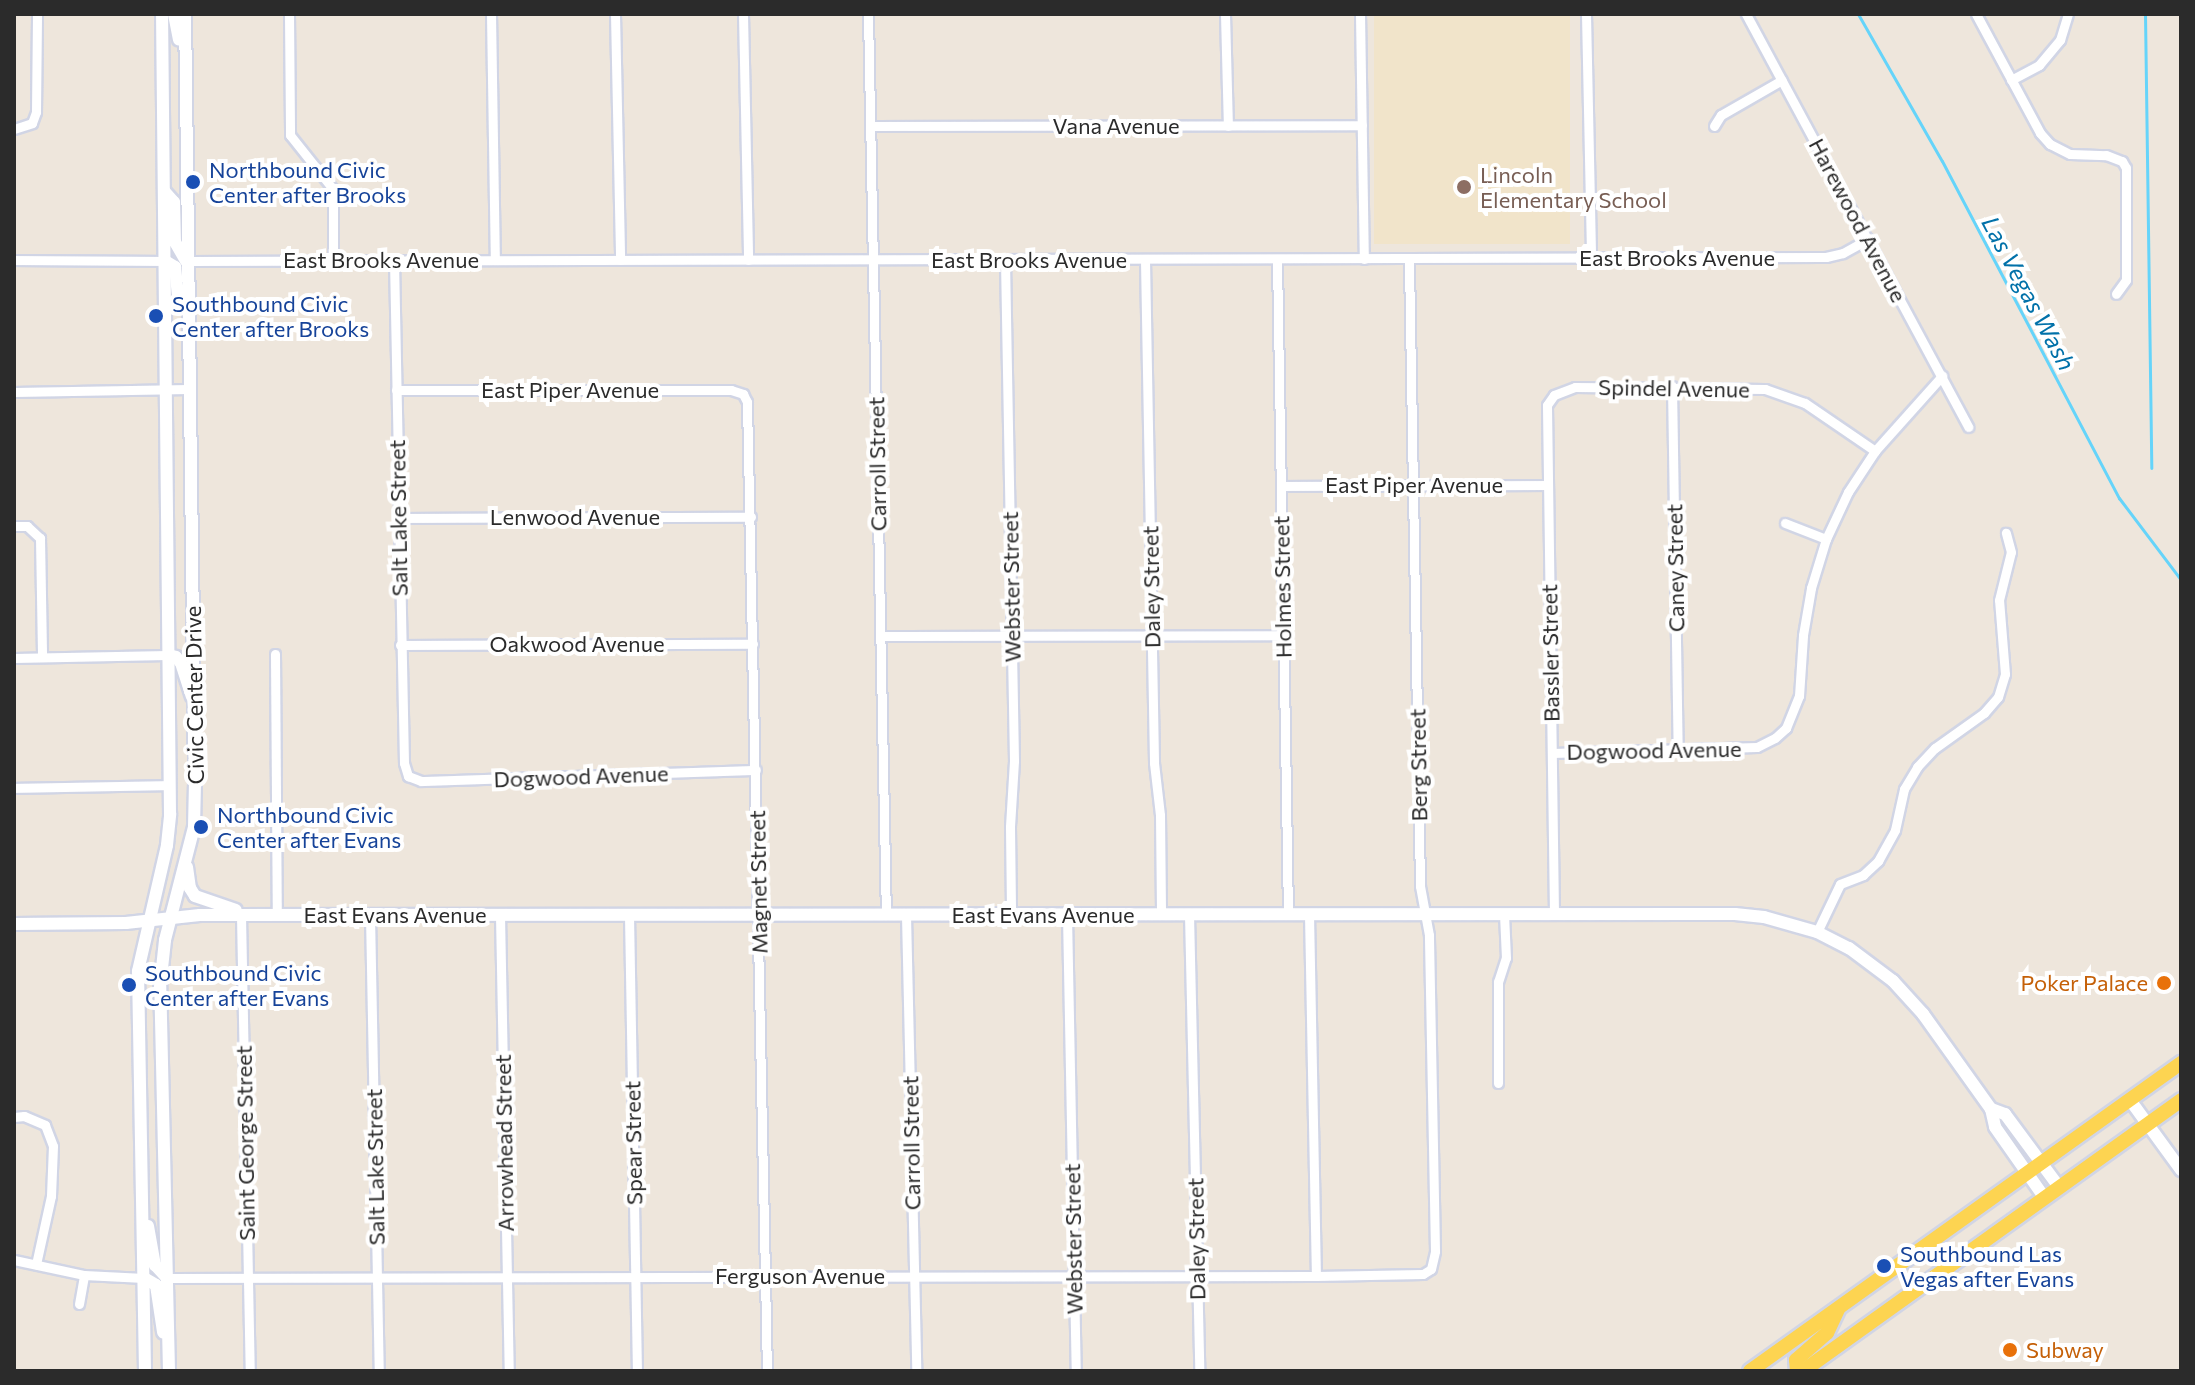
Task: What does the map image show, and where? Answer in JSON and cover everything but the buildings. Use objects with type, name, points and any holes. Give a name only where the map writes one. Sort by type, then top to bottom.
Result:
[{"type":"main road","name":"Civic Center Drive","points":[[145,1371],[138,971],[168,836],[170,785],[162,14]]},
{"type":"main road","points":[[174,14],[185,70]]},
{"type":"main road","name":"Civic Center Drive","points":[[169,1365],[160,987],[171,918],[194,827],[185,14]]},
{"type":"main road","points":[[164,191],[174,202],[175,242],[186,261]]},
{"type":"main road","points":[[165,261],[175,267],[179,296],[187,297]]},
{"type":"main road","points":[[168,655],[176,657],[181,663],[195,703]]},
{"type":"main road","points":[[188,851],[188,880],[193,893],[201,899],[245,915]]},
{"type":"main road","name":"East Evans Avenue","points":[[14,924],[245,915],[1735,914],[1764,917],[1817,932],[1849,948],[1893,981],[1923,1014],[1991,1109],[1995,1127],[2044,1197]]},
{"type":"main road","points":[[1750,1371],[1772,1364],[1840,1305],[2181,1063]]},
{"type":"main road","points":[[2130,1100],[2181,1170]]},
{"type":"main road","points":[[1840,1305],[1827,1333],[1796,1360],[1800,1371],[2181,1100]]},
{"type":"main road","name":"East Evans Avenue","points":[[1991,1109],[2005,1114],[2059,1187]]},
{"type":"main road","points":[[142,1204],[155,1265],[167,1278]]},
{"type":"main road","points":[[144,1278],[156,1285],[169,1365]]},
{"type":"street","points":[[14,129],[32,123],[36,112],[37,14]]},
{"type":"street","points":[[289,14],[290,135],[333,189],[333,261]]},
{"type":"street","points":[[491,14],[495,260]]},
{"type":"street","points":[[615,14],[620,260]]},
{"type":"street","points":[[743,14],[748,260]]},
{"type":"street","name":"Carroll Street","points":[[868,14],[886,915]]},
{"type":"street","points":[[1225,14],[1228,126]]},
{"type":"street","points":[[1360,14],[1364,259]]},
{"type":"street","points":[[1586,14],[1591,259]]},
{"type":"street","name":"Harewood Avenue","points":[[1746,14],[1968,427]]},
{"type":"street","points":[[1976,14],[2050,144],[2070,154],[2106,155],[2122,161],[2126,168],[2126,280],[2116,294]]},
{"type":"street","points":[[2011,80],[2039,65],[2060,40],[2068,14]]},
{"type":"street","points":[[1714,126],[1721,115],[1782,80]]},
{"type":"street","name":"Vana Avenue","points":[[870,126],[1362,125]]},
{"type":"street","name":"East Brooks Avenue","points":[[186,261],[1826,257],[1843,253],[1868,239]]},
{"type":"street","name":"Holmes Street","points":[[1277,259],[1288,914]]},
{"type":"street","name":"Berg Street","points":[[1409,259],[1420,886],[1429,935],[1435,1251],[1431,1269]]},
{"type":"street","points":[[14,260],[165,261]]},
{"type":"street","name":"Salt Lake Street","points":[[394,260],[400,645],[404,763],[408,776]]},
{"type":"street","name":"Webster Street","points":[[1005,260],[1012,636],[1011,915]]},
{"type":"street","name":"Daley Street","points":[[1145,260],[1151,636],[1161,915]]},
{"type":"street","name":"Dogwood Avenue","points":[[1552,753],[1757,747],[1786,728],[1799,696],[1803,635],[1811,588],[1826,539],[1848,492],[1875,451],[1942,376]]},
{"type":"street","name":"Caney Street","points":[[1672,386],[1678,751]]},
{"type":"street","name":"Spindel Avenue","points":[[1554,395],[1575,387],[1765,389],[1805,403],[1875,451]]},
{"type":"street","points":[[14,392],[189,389]]},
{"type":"street","name":"East Piper Avenue","points":[[396,390],[731,390],[743,394]]},
{"type":"street","name":"Magnet Street","points":[[743,394],[747,402],[751,517],[767,1371]]},
{"type":"street","name":"Bassler Street","points":[[1554,395],[1547,405],[1554,914]]},
{"type":"street","name":"East Piper Avenue","points":[[1281,486],[1547,485]]},
{"type":"street","name":"Lenwood Avenue","points":[[398,518],[751,517]]},
{"type":"street","points":[[1785,523],[1826,539]]},
{"type":"street","points":[[14,526],[27,526],[40,538],[42,657]]},
{"type":"street","points":[[1817,932],[1840,884],[1863,875],[1878,861],[1895,830],[1904,789],[1917,767],[1935,748],[1984,713],[1998,697],[2005,674],[1999,600],[2011,552],[2006,533]]},
{"type":"street","points":[[881,636],[1283,635]]},
{"type":"street","name":"Oakwood Avenue","points":[[400,645],[753,644]]},
{"type":"street","points":[[275,654],[277,915]]},
{"type":"street","points":[[14,658],[168,655]]},
{"type":"street","name":"Dogwood Avenue","points":[[408,776],[421,781],[756,770]]},
{"type":"street","points":[[14,788],[170,785]]},
{"type":"street","name":"Daley Street","points":[[1189,914],[1199,1371]]},
{"type":"street","points":[[1309,914],[1316,1276]]},
{"type":"street","points":[[1498,1083],[1498,982],[1506,958],[1504,914]]},
{"type":"street","name":"Saint George Street","points":[[245,915],[250,1371]]},
{"type":"street","name":"Salt Lake Street","points":[[370,915],[379,1371]]},
{"type":"street","name":"Arrowhead Street","points":[[500,915],[509,1371]]},
{"type":"street","name":"Spear Street","points":[[629,915],[637,1371]]},
{"type":"street","name":"Carroll Street","points":[[906,915],[916,1371]]},
{"type":"street","name":"Webster Street","points":[[1067,915],[1076,1371]]},
{"type":"street","points":[[14,1117],[24,1116],[45,1125],[53,1146],[51,1196],[36,1264]]},
{"type":"street","points":[[14,1260],[84,1275],[144,1278]]},
{"type":"street","name":"Ferguson Avenue","points":[[167,1278],[1316,1276],[1423,1274],[1431,1269]]},
{"type":"street","points":[[79,1304],[84,1275]]},
{"type":"shaded area","points":[[1374,14],[1570,14],[1570,244],[1374,244]]},
{"type":"waterway","name":"Las Vegas Wash","points":[[1858,14],[1942,161],[2119,498],[2181,580]]},
{"type":"waterway","name":"Las Vegas Wash","points":[[2145,14],[2151,468]]},
{"type":"place","name":"Northbound Civic Center after Brooks","points":[[193,182]]},
{"type":"place","name":"Lincoln Elementary School","points":[[1464,187]]},
{"type":"place","name":"Southbound Civic Center after Brooks","points":[[156,316]]},
{"type":"place","name":"Northbound Civic Center after Evans","points":[[201,827]]},
{"type":"place","name":"Poker Palace","points":[[2164,983]]},
{"type":"place","name":"Southbound Civic Center after Evans","points":[[129,985]]},
{"type":"place","name":"Southbound Las Vegas after Evans","points":[[1884,1266]]},
{"type":"place","name":"Subway","points":[[2010,1350]]}]
